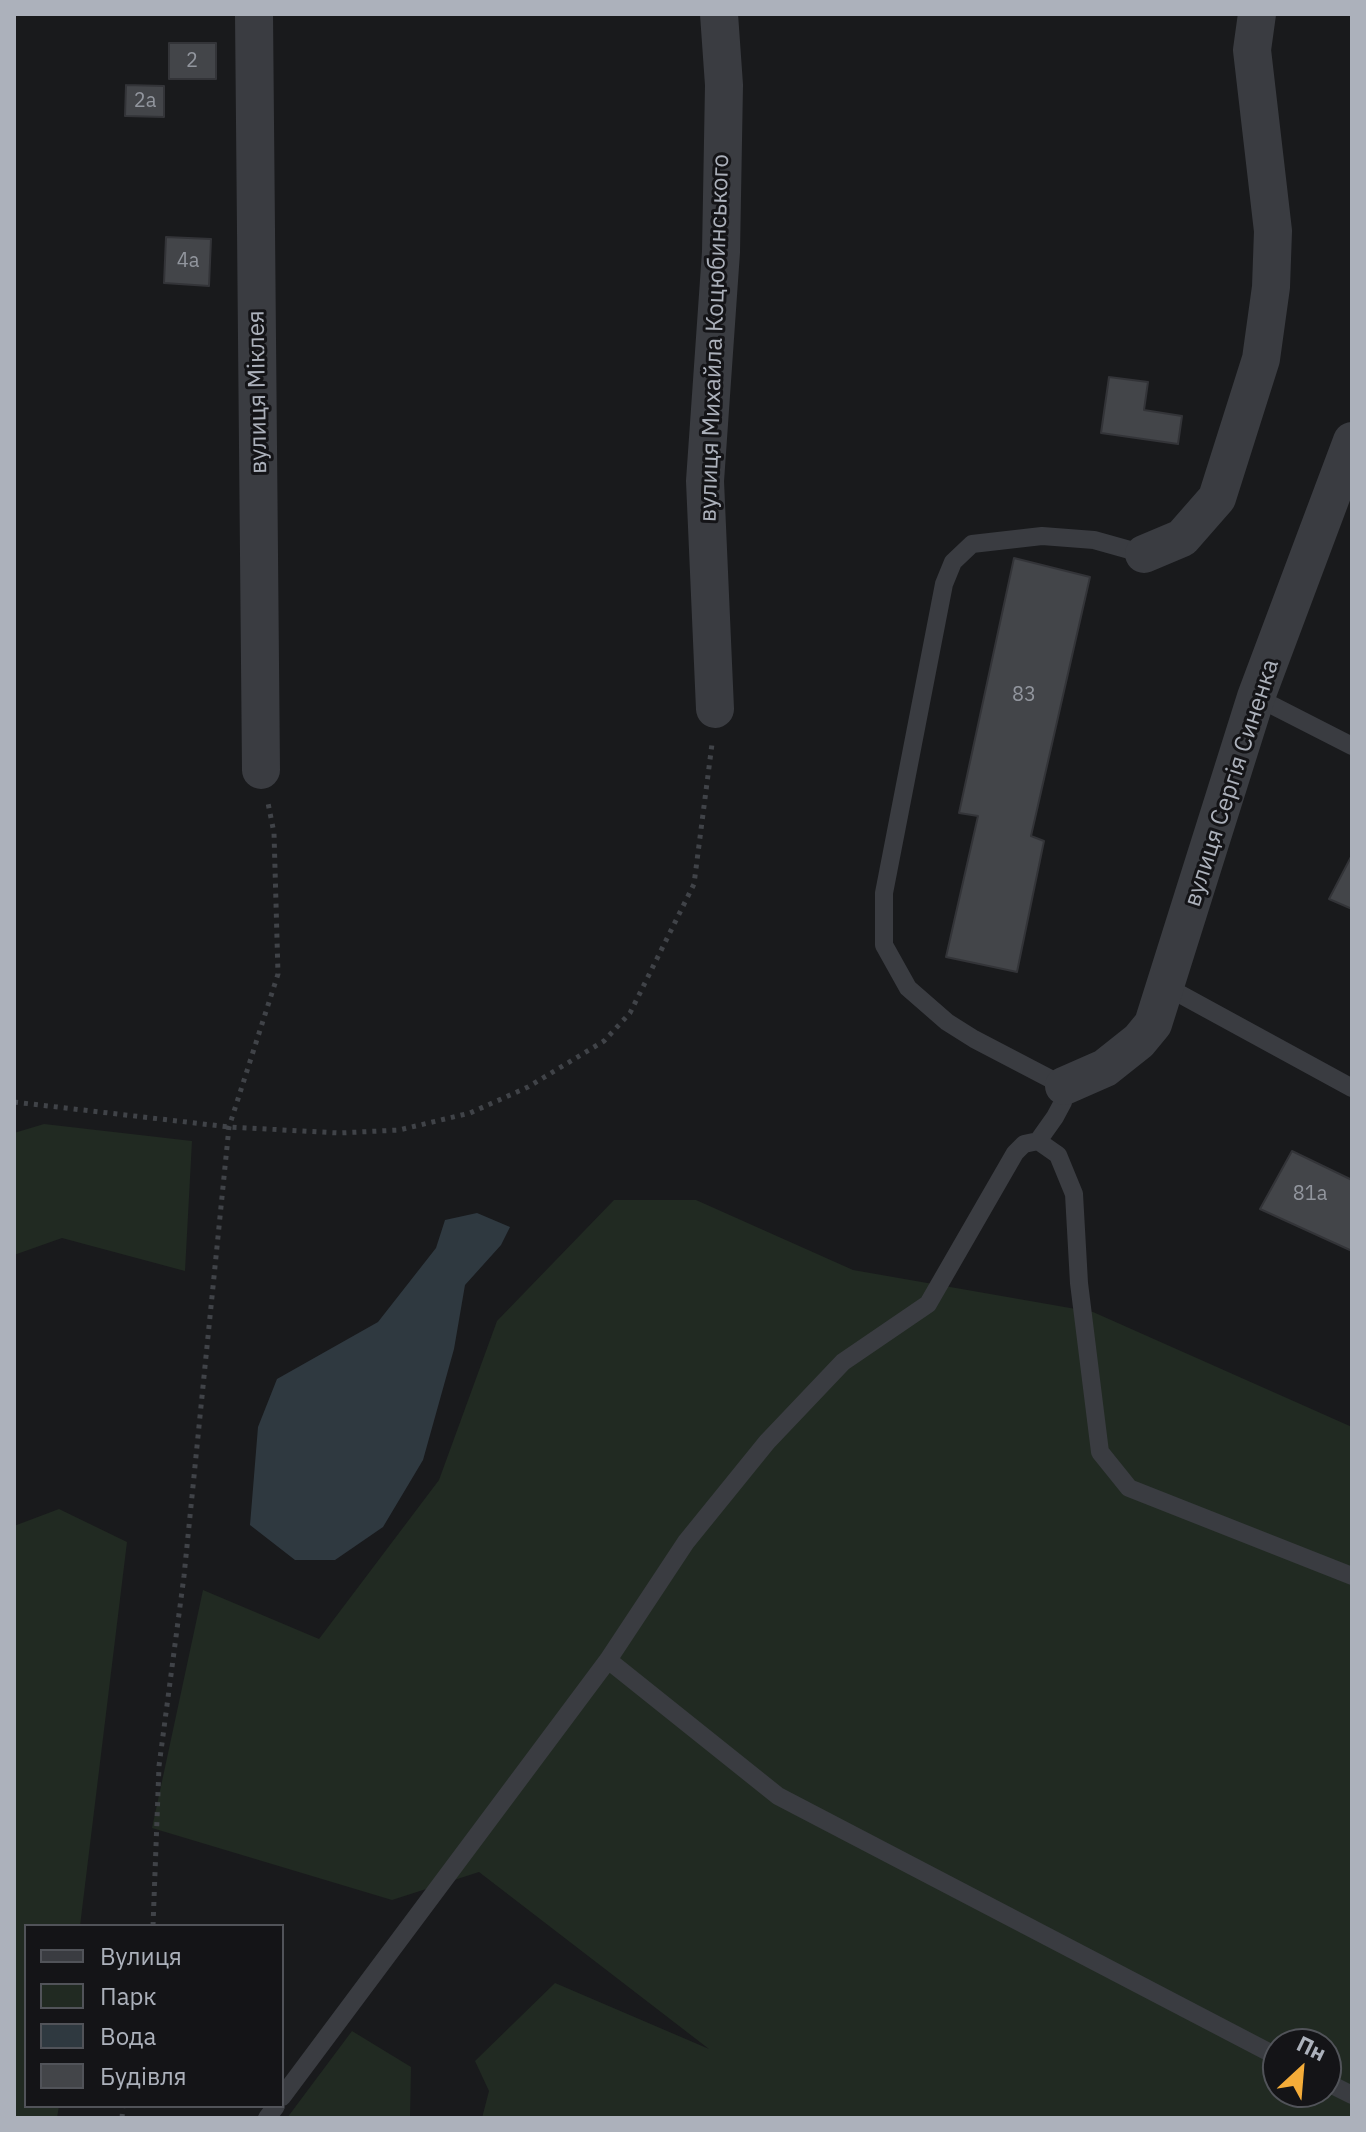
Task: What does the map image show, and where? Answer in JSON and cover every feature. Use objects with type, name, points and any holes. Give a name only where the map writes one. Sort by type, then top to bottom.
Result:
[{"type":"street","name":"вулиця Міклея","points":[[254,14],[261,770]]},
{"type":"street","name":"вулиця Михайла Коцюбинського","points":[[715,709],[705,481],[721,252],[724,85],[719,14]]},
{"type":"street","points":[[1144,554],[1182,538],[1217,498],[1261,359],[1271,287],[1273,231],[1252,50],[1257,14]]},
{"type":"street","name":"вулиця Сергія Синенка","points":[[1064,1086],[1105,1068],[1139,1041],[1153,1024],[1256,697],[1351,447]]},
{"type":"lane","points":[[284,2094],[608,1660],[686,1542],[767,1442],[843,1362],[928,1304],[1015,1153],[1024,1144],[1038,1141],[1063,1102],[1064,1086],[974,1039],[947,1022],[908,988],[884,945],[884,893],[944,584],[953,562],[972,544],[1042,536],[1094,540],[1144,554]]},
{"type":"lane","points":[[1256,697],[1352,746]]},
{"type":"lane","points":[[1167,987],[1352,1088]]},
{"type":"lane","points":[[1038,1141],[1058,1155],[1074,1194],[1079,1283],[1100,1452],[1129,1488],[1352,1576]]},
{"type":"lane","points":[[608,1660],[778,1796],[1262,2049]]},
{"type":"path","points":[[14,1102],[229,1127],[339,1133],[399,1130],[470,1113],[514,1094],[604,1041],[630,1013],[694,884],[707,799],[715,709]]},
{"type":"path","points":[[153,1924],[159,1766],[184,1576],[229,1127],[278,974],[274,833],[261,770]]},
{"type":"green space","points":[[44,1124],[192,1141],[185,1271],[62,1238],[14,1255],[14,1133]]},
{"type":"green space","points":[[614,1200],[696,1200],[853,1270],[1093,1312],[1352,1427],[1352,2118],[482,2118],[489,2091],[475,2061],[555,1983],[709,2049],[479,1872],[392,1900],[152,1828],[203,1590],[319,1639],[439,1480],[497,1321]]},
{"type":"green space","points":[[59,1509],[127,1542],[80,1924],[24,1924],[24,2108],[59,2108],[57,2118],[14,2118],[14,1526]]},
{"type":"green space","points":[[352,2031],[411,2067],[410,2118],[287,2118]]},
{"type":"water","points":[[477,1213],[510,1227],[501,1245],[465,1285],[454,1349],[423,1460],[383,1527],[335,1560],[295,1560],[250,1525],[258,1427],[277,1379],[378,1322],[436,1248],[445,1220]]},
{"type":"building","points":[[169,43],[216,43],[216,79],[169,79]]},
{"type":"building","points":[[126,85],[164,86],[164,117],[125,116]]},
{"type":"building","points":[[166,237],[211,239],[209,286],[164,283]]},
{"type":"building","points":[[1109,377],[1148,382],[1144,410],[1182,416],[1178,444],[1101,433]]},
{"type":"building","points":[[1014,558],[1090,577],[1031,836],[1044,841],[1017,972],[946,957],[978,816],[959,813]]},
{"type":"building","points":[[1352,855],[1352,909],[1329,899]]},
{"type":"building","points":[[1292,1151],[1352,1180],[1352,1251],[1260,1209]]}]
